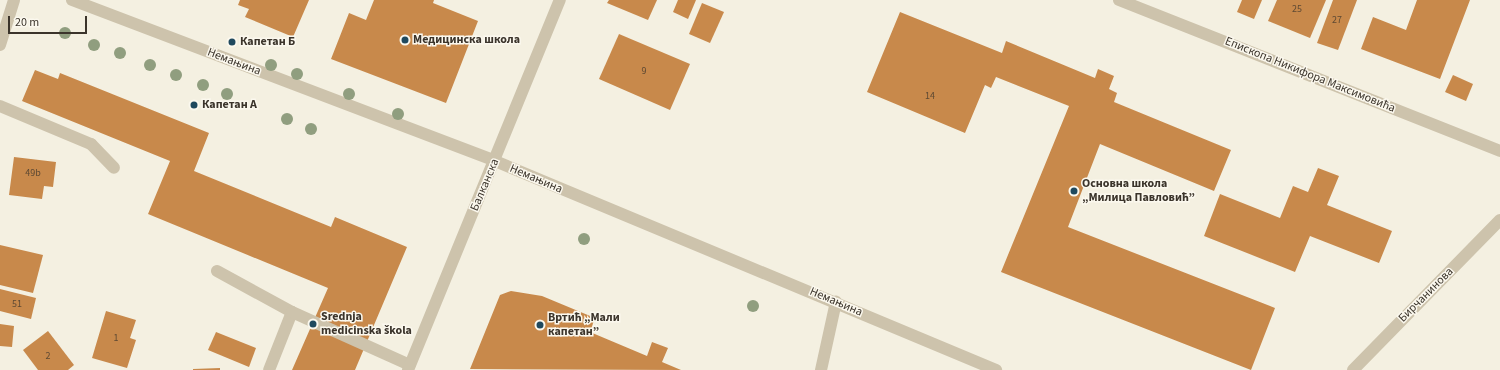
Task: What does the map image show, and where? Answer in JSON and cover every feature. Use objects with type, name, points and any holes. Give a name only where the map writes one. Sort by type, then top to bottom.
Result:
[{"type":"street","points":[[0,45],[14,0]]},
{"type":"street","name":"Немањина","points":[[72,0],[495,161],[996,370]]},
{"type":"street","name":"Балканска","points":[[409,368],[560,0]]},
{"type":"street","name":"Епископа Никифора Максимовића","points":[[1119,0],[1500,151]]},
{"type":"street","points":[[0,106],[91,144],[114,168]]},
{"type":"street","name":"Бирчанинова","points":[[1353,370],[1500,220]]},
{"type":"street","points":[[217,271],[292,312],[409,368]]},
{"type":"street","points":[[821,370],[836,302]]},
{"type":"street","points":[[269,370],[292,312]]},
{"type":"building","points":[[240,0],[309,0],[293,37],[245,17],[249,9],[238,5]]},
{"type":"building","name":"Медицинска школа","points":[[374,0],[434,0],[433,3],[478,21],[446,103],[331,59],[349,13],[366,20]]},
{"type":"building","points":[[609,0],[657,0],[648,20],[607,3]]},
{"type":"building","points":[[678,0],[696,0],[688,19],[673,12]]},
{"type":"building","points":[[1242,0],[1262,0],[1254,19],[1237,12]]},
{"type":"building","points":[[1277,0],[1326,0],[1310,38],[1268,21]]},
{"type":"building","points":[[1333,0],[1357,0],[1338,50],[1317,43]]},
{"type":"building","points":[[1417,0],[1470,0],[1440,79],[1361,49],[1373,17],[1406,30]]},
{"type":"building","points":[[702,3],[724,12],[710,43],[689,34]]},
{"type":"building","points":[[900,12],[1002,53],[1006,41],[1095,78],[1098,69],[1114,76],[1109,89],[1117,93],[1114,102],[1231,150],[1214,191],[1100,144],[1068,227],[1275,308],[1251,370],[1001,272],[1069,106],[996,77],[991,88],[985,85],[965,133],[867,92]]},
{"type":"building","points":[[619,34],[690,64],[670,110],[599,79]]},
{"type":"building","points":[[35,70],[58,79],[60,73],[209,133],[194,171],[331,227],[335,217],[407,247],[355,370],[292,370],[328,288],[148,214],[170,161],[22,101]]},
{"type":"building","points":[[1453,75],[1473,84],[1466,101],[1445,92]]},
{"type":"building","points":[[14,157],[56,162],[53,187],[44,186],[42,199],[9,195]]},
{"type":"building","points":[[1318,168],[1339,176],[1327,205],[1392,231],[1379,263],[1310,236],[1295,272],[1204,236],[1220,194],[1280,218],[1293,186],[1308,192]]},
{"type":"building","points":[[0,245],[43,255],[33,293],[0,285]]},
{"type":"building","points":[[0,289],[36,298],[31,319],[0,311]]},
{"type":"building","name":"Вртић „Мали капетан”","points":[[511,291],[542,296],[595,318],[590,332],[647,356],[652,342],[668,348],[662,362],[681,370],[470,369],[500,295]]},
{"type":"building","points":[[106,311],[136,320],[130,338],[136,340],[127,368],[92,358]]},
{"type":"building","points":[[0,324],[14,326],[12,347],[0,346]]},
{"type":"building","points":[[48,331],[74,365],[68,370],[38,370],[23,350]]},
{"type":"building","points":[[216,332],[256,348],[249,367],[208,350]]},
{"type":"building","points":[[220,368],[220,370],[193,370],[193,369]]},
{"type":"place","name":"Медицинска школа","points":[[405,40]]},
{"type":"place","name":"Капетан Б","points":[[232,42]]},
{"type":"place","name":"Капетан А","points":[[194,105]]},
{"type":"place","name":"Основна школа „Милица Павловић”","points":[[1074,191]]},
{"type":"place","name":"Srednja medicinska škola","points":[[313,324]]},
{"type":"place","name":"Вртић „Мали капетан”","points":[[540,325]]}]
